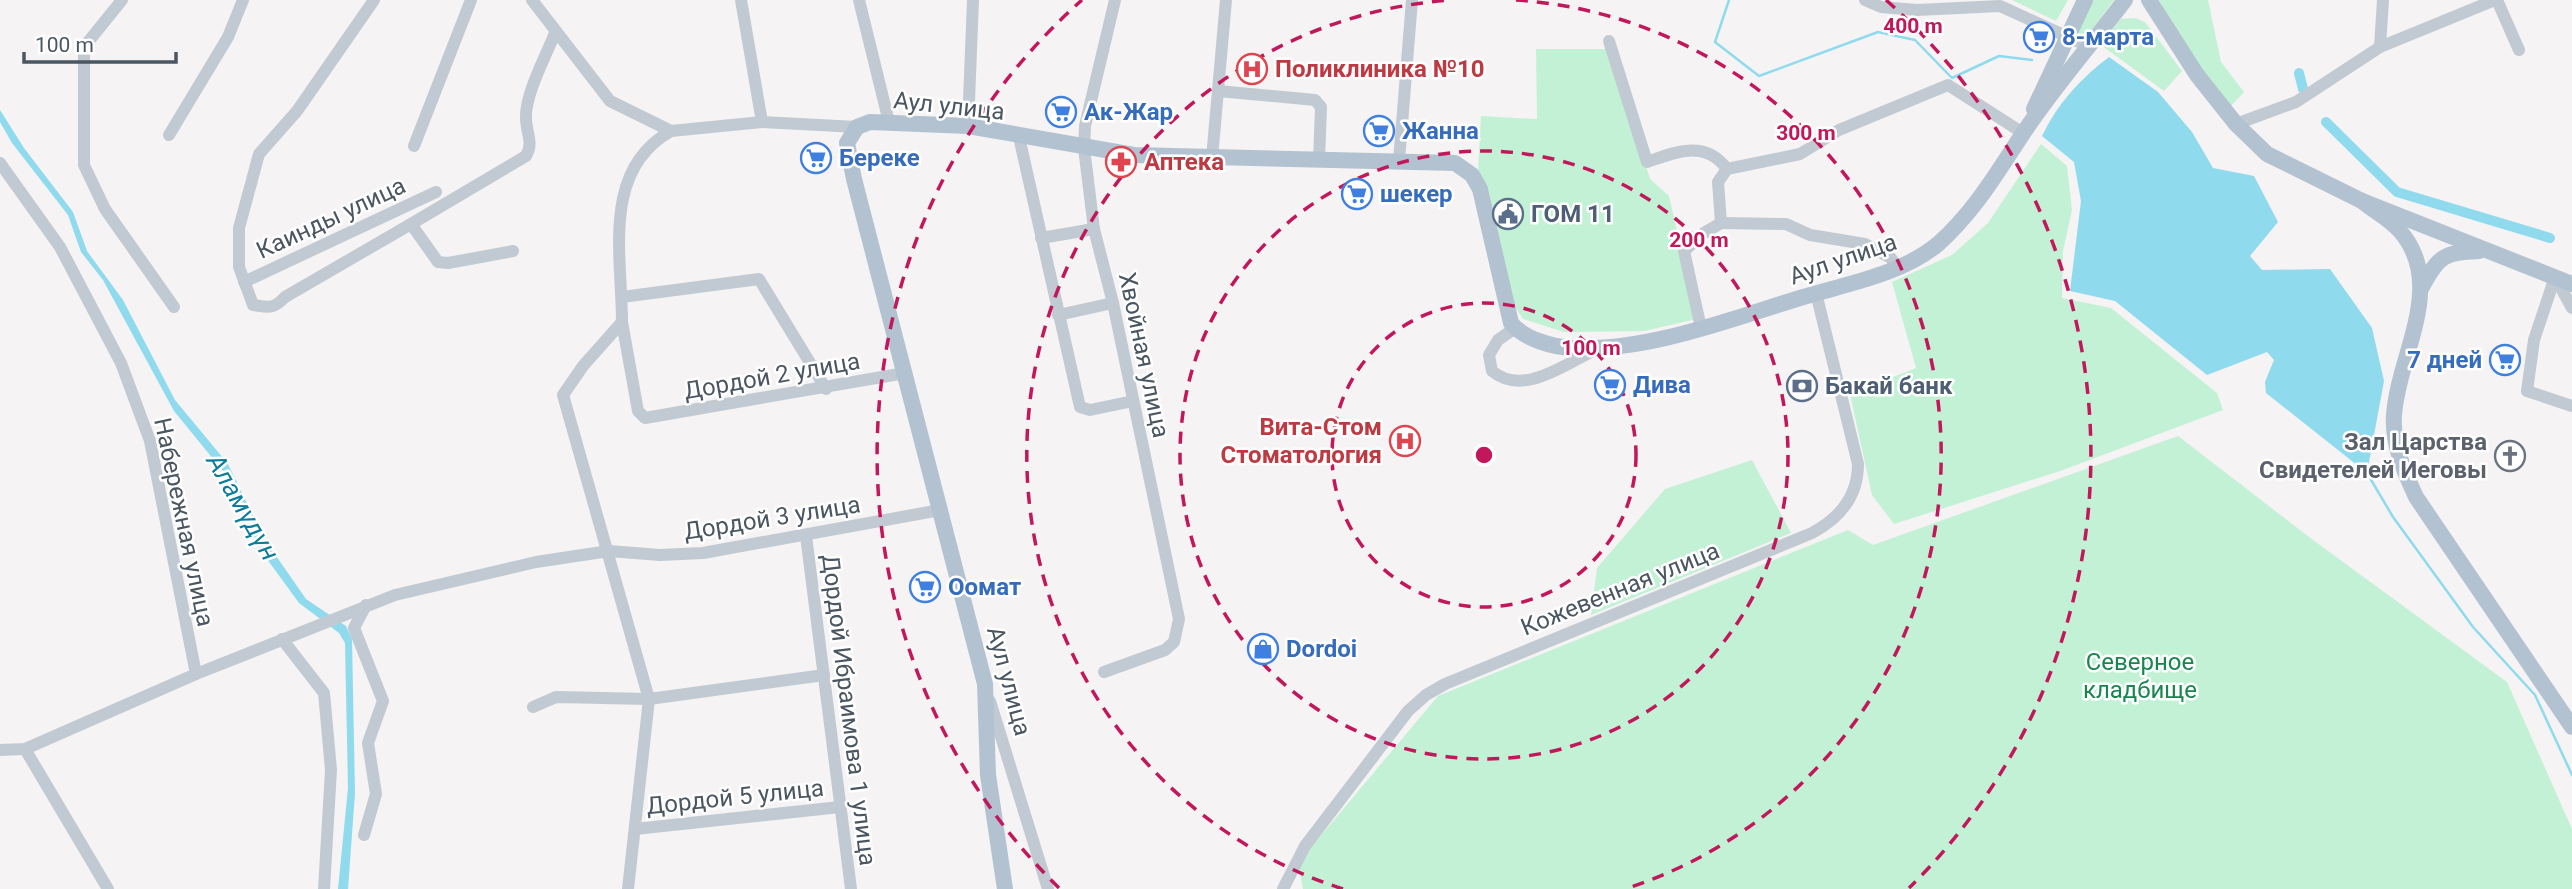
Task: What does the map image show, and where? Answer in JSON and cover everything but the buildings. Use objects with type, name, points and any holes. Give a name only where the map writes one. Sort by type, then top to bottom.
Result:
[{"type":"main road","points":[[2023,134],[2085,0]]},
{"type":"main road","points":[[2023,134],[2125,0]]},
{"type":"main road","points":[[2150,0],[2197,75],[2236,124],[2267,154],[2361,201],[2572,284]]},
{"type":"main road","name":"Аул улица","points":[[985,684],[848,149],[849,137],[857,127],[870,122],[968,126],[1134,155],[1212,159],[1445,161],[1462,167],[1472,175],[1480,189],[1507,315],[1515,328],[1560,346],[1600,347],[1701,328],[1896,267],[1934,247],[1971,211],[2023,134]]},
{"type":"main road","points":[[2361,201],[2399,230],[2415,254],[2422,287]]},
{"type":"main road","points":[[2487,251],[2449,253],[2435,264],[2422,287],[2394,416],[2399,462],[2416,497],[2572,727]]},
{"type":"main road","points":[[985,684],[988,775],[1006,889]]},
{"type":"street","points":[[122,0],[84,47],[84,166],[105,209],[174,307]]},
{"type":"street","points":[[169,135],[229,37],[243,0]]},
{"type":"street","points":[[374,0],[297,111],[259,154],[239,228],[239,267],[253,306],[269,309],[526,156],[530,148],[526,118],[528,101],[555,33]]},
{"type":"street","points":[[414,146],[471,0]]},
{"type":"street","points":[[532,0],[610,101],[671,131]]},
{"type":"street","points":[[741,0],[762,122]]},
{"type":"street","points":[[859,0],[889,122]]},
{"type":"street","points":[[968,126],[972,0]]},
{"type":"street","name":"Хвойная улица","points":[[1104,672],[1165,650],[1174,642],[1179,619],[1113,303],[1094,229],[1084,148],[1085,126],[1115,0]]},
{"type":"street","points":[[1212,159],[1226,0]]},
{"type":"street","points":[[1399,161],[1412,0]]},
{"type":"street","points":[[1865,0],[1881,7],[1917,10],[2000,6],[2090,47]]},
{"type":"street","points":[[2380,47],[2383,0]]},
{"type":"street","points":[[2236,124],[2296,102],[2380,47],[2496,0],[2519,50]]},
{"type":"street","points":[[1609,41],[1647,162],[1688,148],[1719,158],[1727,169]]},
{"type":"street","points":[[1721,223],[1718,182],[1727,169],[1800,154],[1839,130],[1948,85],[2023,134]]},
{"type":"street","points":[[1218,91],[1315,100],[1321,107],[1319,160]]},
{"type":"street","points":[[628,889],[649,699],[563,395],[583,366],[622,322],[617,240],[619,204],[636,164],[654,141],[671,131],[762,122],[857,127]]},
{"type":"street","points":[[1019,137],[1080,407],[1090,410],[1133,401]]},
{"type":"street","name":"Набережная улица","points":[[0,163],[60,247],[121,363],[150,441],[196,674]]},
{"type":"street","name":"Каинды улица","points":[[244,282],[436,192]]},
{"type":"street","points":[[1701,328],[1684,251],[1704,233],[1721,223],[1786,224],[1810,235],[1865,244],[1891,258],[1896,267]]},
{"type":"street","points":[[411,224],[438,262],[448,263],[513,251]]},
{"type":"street","points":[[1041,238],[1094,229]]},
{"type":"street","points":[[2555,277],[2572,308]]},
{"type":"street","points":[[2555,277],[2534,340],[2527,391],[2571,402]]},
{"type":"street","points":[[622,298],[759,279],[827,389]]},
{"type":"street","name":"Кожевенная улица","points":[[1283,889],[1305,846],[1408,711],[1426,695],[1507,658],[1812,533],[1843,509],[1855,490],[1858,464],[1816,293]]},
{"type":"street","points":[[1058,316],[1113,303]]},
{"type":"street","name":"Дордой 2 улица","points":[[622,322],[638,411],[645,418],[827,389],[905,373]]},
{"type":"street","points":[[1515,328],[1498,340],[1489,355],[1493,371],[1511,381],[1546,374],[1600,347]]},
{"type":"street","name":"Дордой 3 улица","points":[[0,750],[25,748],[363,606],[499,569],[609,551],[660,555],[703,553],[940,510]]},
{"type":"street","name":"Дордой Ибраимова 1 улица","points":[[806,536],[851,889]]},
{"type":"street","points":[[363,606],[354,628],[383,701],[368,743],[376,794],[364,835]]},
{"type":"street","points":[[282,639],[324,693],[331,770],[324,889]]},
{"type":"street","points":[[533,708],[556,697],[649,699],[824,675]]},
{"type":"street","name":"Аул улица","points":[[985,684],[1048,889]]},
{"type":"street","points":[[25,748],[108,889]]},
{"type":"street","name":"Дордой 5 улица","points":[[635,829],[840,807]]},
{"type":"green space","points":[[2012,0],[2068,0],[2056,21]]},
{"type":"green space","points":[[2093,0],[2114,0],[2086,37],[2082,37],[2078,32]]},
{"type":"green space","points":[[2159,0],[2208,0],[2221,62],[2244,92],[2230,107],[2197,68]]},
{"type":"green space","points":[[2135,18],[2145,22],[2182,71],[2164,91],[2101,45],[2121,19]]},
{"type":"green space","points":[[1536,49],[1610,49],[1650,179],[1669,196],[1697,319],[1644,331],[1564,332],[1523,319],[1514,305],[1489,191],[1478,171],[1481,116],[1537,119]]},
{"type":"green space","points":[[2041,144],[2067,166],[2072,210],[2063,251],[2062,298],[2111,308],[2217,393],[2223,410],[2060,471],[1894,524],[1872,495],[1850,394],[1916,368],[1892,282],[1952,255],[1988,223]]},
{"type":"green space","name":"Северное кладбище","points":[[2178,436],[2313,540],[2507,682],[2572,829],[2572,889],[1303,889],[1298,863],[1438,696],[1848,530],[1873,545]]},
{"type":"green space","points":[[1752,460],[1791,533],[1591,615],[1597,568],[1665,489]]},
{"type":"water","points":[[2109,57],[2158,92],[2192,132],[2213,168],[2254,176],[2278,222],[2250,256],[2262,270],[2330,269],[2372,328],[2384,381],[2367,473],[2266,393],[2265,382],[2274,360],[2267,352],[2207,375],[2115,301],[2070,291],[2081,201],[2074,162],[2042,136],[2071,92]]},
{"type":"water","name":"Аламүдүн","points":[[0,110],[24,148],[73,212],[87,251],[123,300],[175,400],[228,464],[265,540],[306,599],[346,626],[352,639],[355,793],[348,889],[338,889],[348,788],[345,643],[339,633],[299,603],[256,544],[223,471],[174,411],[103,280],[81,252],[68,215],[12,143],[0,122]]},
{"type":"waterway","points":[[1729,0],[1715,42],[1759,76],[1878,32],[1915,40],[1952,78],[1999,56],[2032,60]]},
{"type":"waterway","points":[[2299,73],[2303,89]]},
{"type":"waterway","points":[[2326,122],[2397,192],[2550,238]]},
{"type":"waterway","points":[[2367,473],[2393,517],[2473,627],[2535,695],[2572,775]]},
{"type":"place","name":"8-марта","points":[[2039,37]]},
{"type":"place","name":"Поликлиника №10","points":[[1252,69]]},
{"type":"place","name":"Ак-Жар","points":[[1061,112]]},
{"type":"place","name":"Жанна","points":[[1379,131]]},
{"type":"place","name":"Береке","points":[[816,158]]},
{"type":"place","name":"Аптека","points":[[1121,162]]},
{"type":"place","name":"шекер","points":[[1357,194]]},
{"type":"place","name":"ГОМ 11","points":[[1508,214]]},
{"type":"place","name":"7 дней","points":[[2505,360]]},
{"type":"place","name":"Дива","points":[[1610,385]]},
{"type":"place","name":"Бакай банк","points":[[1802,386]]},
{"type":"place","name":"Вита-Стом Стоматология","points":[[1405,441]]},
{"type":"place","name":"Зал Царства Свидетелей Иеговы","points":[[2510,456]]},
{"type":"place","name":"Оомат","points":[[925,587]]},
{"type":"place","name":"Dordoi","points":[[1263,649]]}]
